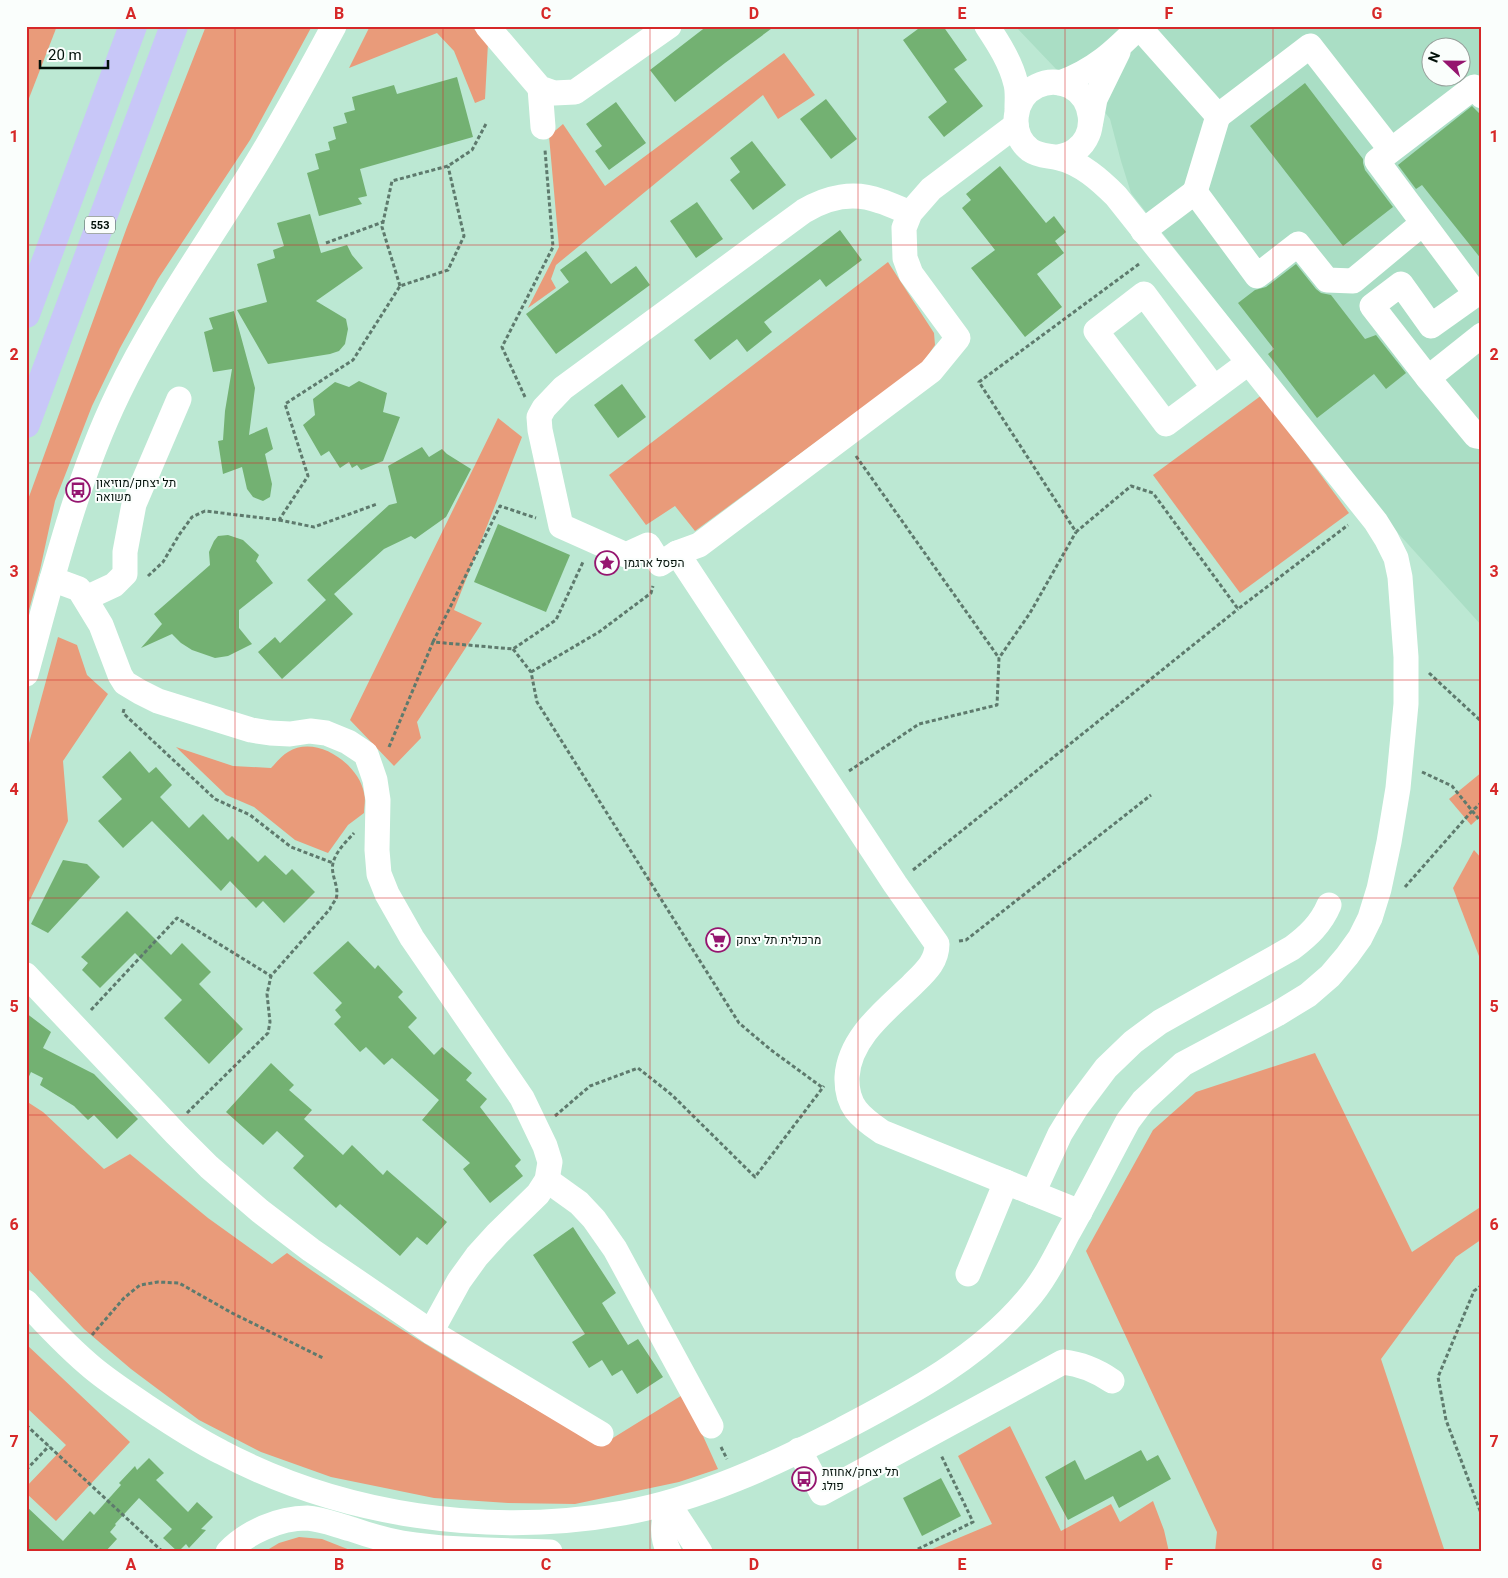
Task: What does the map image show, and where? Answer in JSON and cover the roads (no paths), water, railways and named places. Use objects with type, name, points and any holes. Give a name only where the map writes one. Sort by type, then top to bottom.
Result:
[{"type":"main road","points":[[26,314],[133,26]]},
{"type":"main road","name":"553","points":[[26,424],[174,26]]},
{"type":"street","points":[[26,674],[52,579],[88,465],[117,395],[157,321],[281,123],[334,26]]},
{"type":"street","points":[[487,26],[540,88],[554,93],[576,92],[669,26]]},
{"type":"street","points":[[986,26],[1002,51],[1016,85],[1018,135],[1030,150],[1048,158],[1068,155],[1084,142],[1098,91],[1134,32]]},
{"type":"street","points":[[669,558],[699,545],[931,371],[958,338],[911,274],[905,258],[904,228],[910,213],[931,189],[1017,117],[1021,100],[1033,88],[1079,76],[1098,65],[1134,32]]},
{"type":"street","points":[[1134,32],[1218,116]]},
{"type":"street","points":[[1150,240],[1195,192],[1218,116],[1310,46],[1391,150]]},
{"type":"street","points":[[26,1302],[49,1328],[89,1365],[180,1429],[221,1452],[284,1480],[319,1493],[363,1505],[456,1520],[534,1521],[578,1519],[625,1513],[668,1503],[718,1486],[799,1450],[873,1413],[929,1381],[967,1355],[998,1329],[1027,1300],[1048,1271],[1128,1121],[1164,1080],[1183,1064],[1277,1014],[1308,995],[1330,976],[1347,956],[1360,938],[1370,918],[1379,889],[1389,842],[1401,762],[1406,704],[1405,650],[1400,577],[1396,558],[1386,538],[1367,511],[1116,196],[1104,174],[1090,124],[1090,110],[1085,100],[1078,91],[1025,70],[1002,51]]},
{"type":"street","points":[[1482,96],[1474,87],[1377,161],[1476,294],[1431,326],[1401,284],[1372,306],[1476,436],[1482,437]]},
{"type":"street","points":[[540,88],[542,127]]},
{"type":"street","points":[[1058,157],[1092,174],[1116,196]]},
{"type":"street","points":[[1195,192],[1257,276],[1298,244],[1327,280],[1352,281],[1423,224]]},
{"type":"street","points":[[910,213],[868,197],[833,198],[811,207],[563,388],[544,408],[540,417],[540,430],[561,526],[626,555],[648,545],[669,558],[830,783],[895,884],[937,944],[937,954],[930,967],[869,1028],[856,1047],[848,1067],[847,1088],[853,1106],[863,1119],[882,1132],[1080,1212]]},
{"type":"street","points":[[1214,388],[1144,294],[1096,331],[1166,424],[1248,363]]},
{"type":"street","points":[[1428,378],[1482,335]]},
{"type":"street","points":[[86,598],[114,585],[125,574],[125,552],[134,504],[179,399]]},
{"type":"street","points":[[52,579],[79,589],[86,598],[101,625],[120,675],[125,683],[158,701],[251,730],[277,734],[310,731],[326,733],[348,742],[366,754],[375,780],[378,800],[377,850],[379,874],[387,894],[412,938],[522,1098],[545,1146],[550,1162],[547,1180],[538,1194],[496,1234],[478,1256],[459,1281],[431,1332]]},
{"type":"street","points":[[1033,1193],[1060,1134],[1076,1108],[1106,1068],[1133,1042],[1160,1022],[1292,948],[1311,934],[1324,917],[1329,905]]},
{"type":"street","points":[[26,975],[171,1129],[209,1167],[260,1211],[311,1250],[431,1332],[601,1434]]},
{"type":"street","points":[[547,1180],[579,1203],[615,1249],[711,1426]]},
{"type":"street","points":[[968,1274],[1006,1182]]},
{"type":"street","points":[[799,1450],[822,1492],[1063,1362],[1079,1364],[1100,1372],[1112,1381]]},
{"type":"street","points":[[668,1503],[663,1528],[665,1544],[669,1552]]},
{"type":"street","points":[[668,1503],[700,1552]]},
{"type":"street","points":[[228,1552],[234,1545],[250,1534],[269,1525],[306,1518],[323,1520],[375,1537],[403,1543],[468,1550],[550,1552]]},
{"type":"place","name":"תל יצחק/מוזיאון משואה","points":[[78,490]]},
{"type":"place","name":"הפסל ארגמן","points":[[607,563]]},
{"type":"place","name":"מרכולית תל יצחק","points":[[718,940]]},
{"type":"place","name":"תל יצחק/אחוזת פולג","points":[[804,1479]]}]
